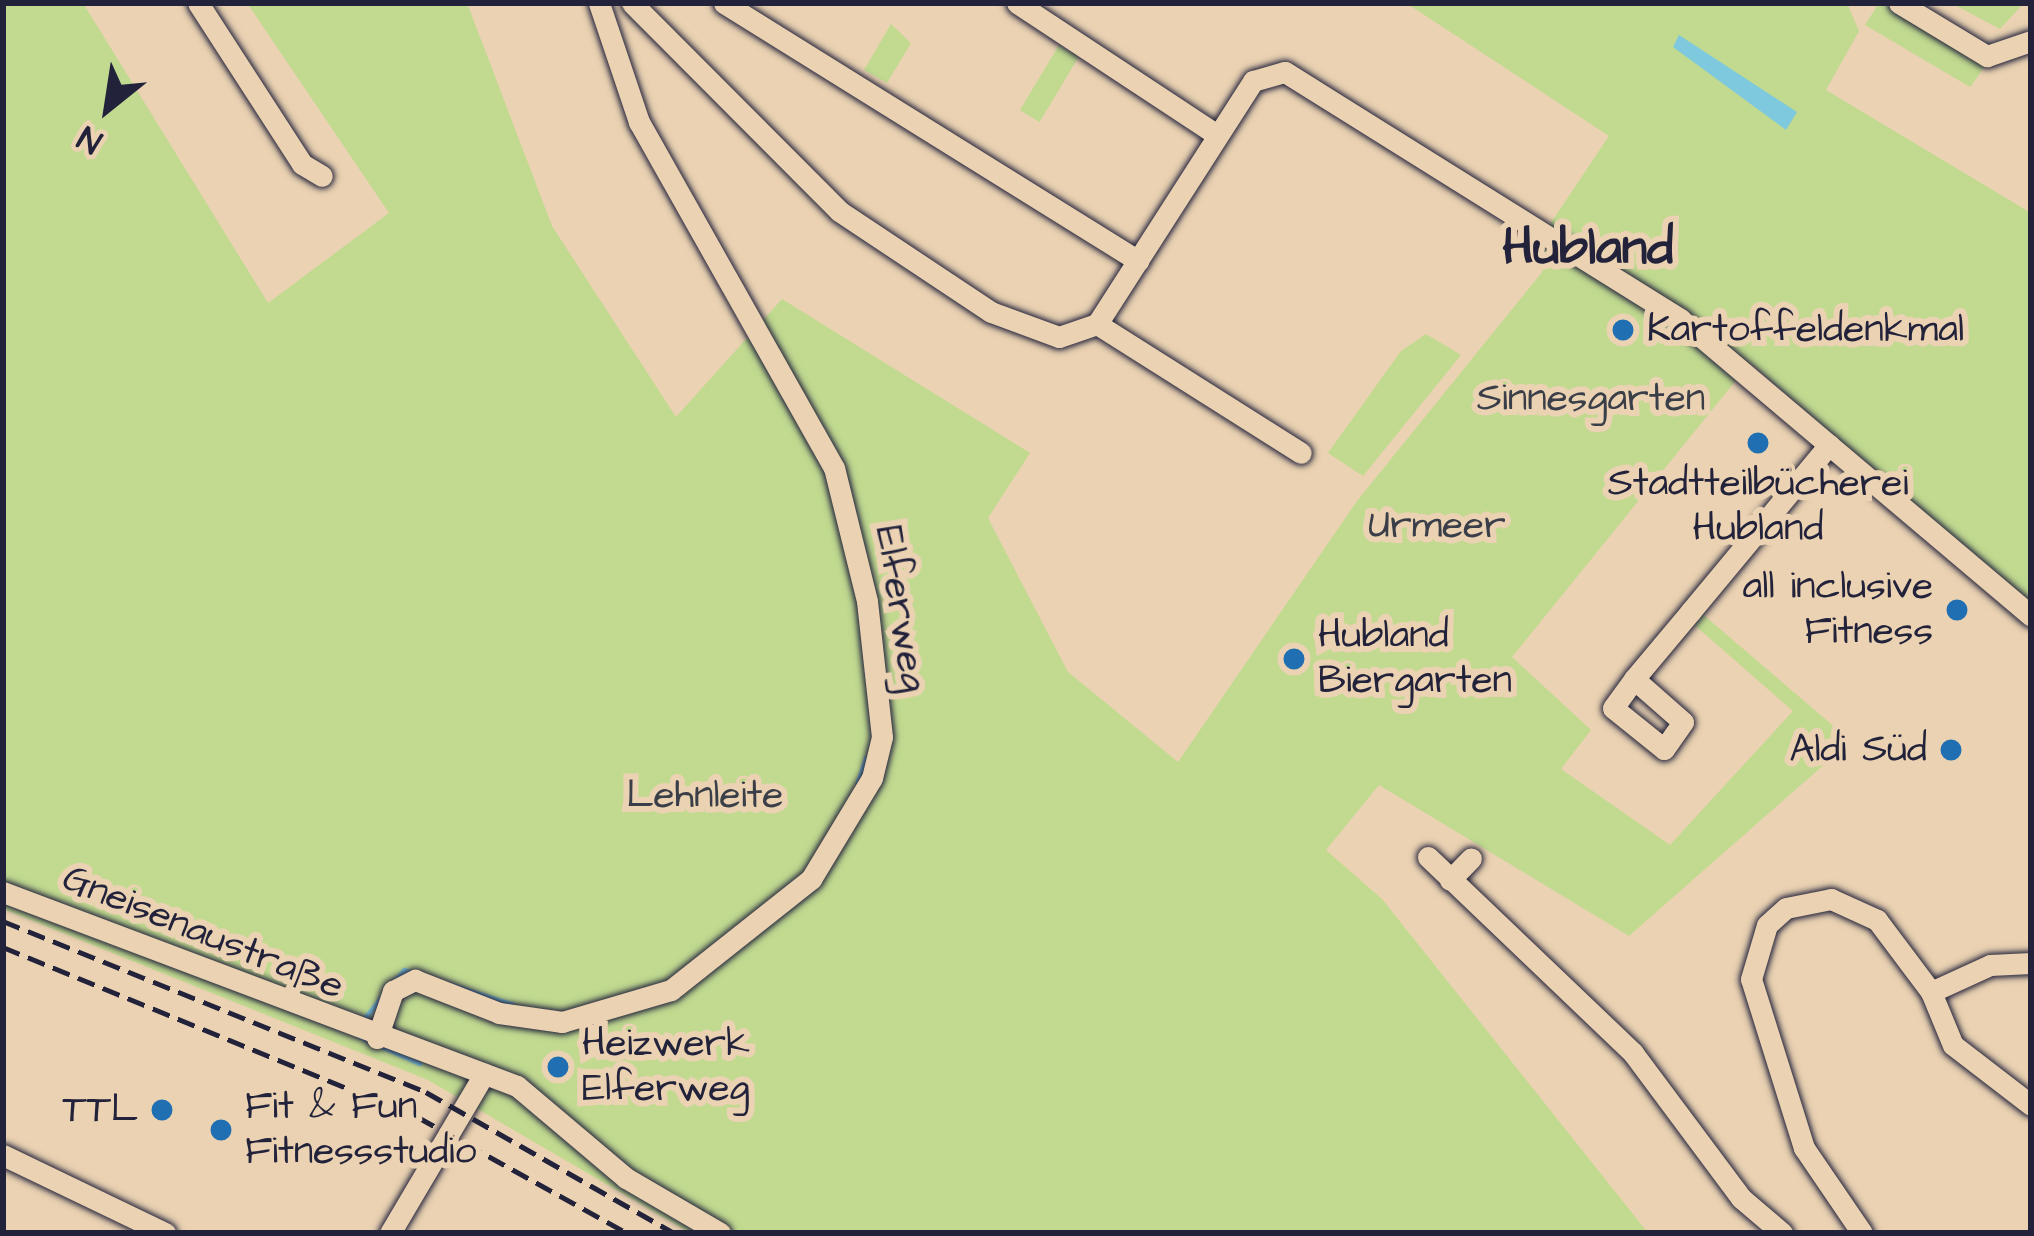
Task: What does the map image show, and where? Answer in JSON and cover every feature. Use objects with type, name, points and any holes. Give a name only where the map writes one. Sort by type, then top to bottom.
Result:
[{"type":"street","points":[[198,3],[302,164],[322,176]]},
{"type":"street","name":"Elferweg","points":[[377,1038],[393,991],[415,980],[499,1013],[562,1022],[671,990],[811,879],[872,778],[882,736],[867,601],[834,468],[639,122],[599,3]]},
{"type":"street","points":[[632,3],[839,211],[1018,328],[1074,337],[1097,324],[1253,82],[1285,72],[1680,319],[2031,616]]},
{"type":"street","points":[[724,3],[1138,260]]},
{"type":"street","points":[[1016,3],[1216,134]]},
{"type":"street","points":[[1899,3],[2003,58],[2030,47]]},
{"type":"street","points":[[1097,324],[1301,453]]},
{"type":"street","points":[[1634,679],[1829,445]]},
{"type":"street","points":[[1428,857],[1633,1053],[1742,1198],[1782,1233]]},
{"type":"street","points":[[1450,880],[1471,858]]},
{"type":"street","name":"Gneisenaustraße","points":[[3,892],[377,1038]]},
{"type":"street","points":[[1862,1233],[1804,1148],[1775,1078],[1752,956],[1786,908],[1832,899],[1876,920],[1931,992],[1953,1045],[2031,1105]]},
{"type":"street","points":[[1931,992],[1990,964],[2031,963]]},
{"type":"street","points":[[377,1038],[484,1074],[721,1233]]},
{"type":"street","points":[[390,1233],[484,1074]]},
{"type":"street","points":[[3,1156],[165,1233]]},
{"type":"green space","name":"Lehnleite","points":[[3,3],[83,3],[268,303],[389,213],[247,3],[467,3],[552,226],[676,417],[782,299],[1030,453],[988,518],[1068,672],[1178,762],[1357,501],[1543,271],[1526,260],[1609,136],[1406,3],[1847,3],[1859,31],[1826,90],[2031,213],[2031,605],[1750,363],[1512,657],[1591,730],[1561,769],[1670,845],[1793,711],[1691,622],[1700,612],[1851,741],[1629,936],[1379,785],[1326,850],[1382,899],[1648,1233],[690,1233],[428,1080],[3,909]]},
{"type":"green space","points":[[1879,3],[1887,3],[1987,64],[1970,87],[1865,25]]},
{"type":"green space","points":[[1951,3],[2024,3],[2000,29]]},
{"type":"green space","points":[[891,24],[911,43],[887,83],[864,70]]},
{"type":"green space","points":[[1059,45],[1079,57],[1040,122],[1020,110]]},
{"type":"green space","points":[[1426,334],[1461,355],[1363,476],[1328,453],[1401,351]]},
{"type":"water","points":[[1679,35],[1797,112],[1786,130],[1673,47]]},
{"type":"waterway","points":[[858,782],[866,758]]},
{"type":"waterway","points":[[364,1019],[404,970],[512,1004]]},
{"type":"waterway","points":[[359,1036],[419,1063]]},
{"type":"railway","points":[[3,921],[426,1092],[674,1233]]},
{"type":"railway","points":[[3,947],[418,1117],[627,1233]]},
{"type":"place","name":"Kartoffeldenkmal","points":[[1623,330]]},
{"type":"place","name":"Stadtteilbücherei Hubland","points":[[1758,443]]},
{"type":"place","name":"all inclusive Fitness","points":[[1957,610]]},
{"type":"place","name":"Hubland Biergarten","points":[[1294,659]]},
{"type":"place","name":"Aldi Süd","points":[[1951,750]]},
{"type":"place","name":"Heizwerk Elferweg","points":[[558,1067]]},
{"type":"place","name":"TTL","points":[[162,1110]]},
{"type":"place","name":"Fit & Fun Fitnessstudio","points":[[221,1130]]},
{"type":"district","name":"Hubland","points":[[1588,249]]},
{"type":"park label","name":"Sinnesgarten","points":[[1591,399]]},
{"type":"park label","name":"Urmeer","points":[[1437,526]]}]
